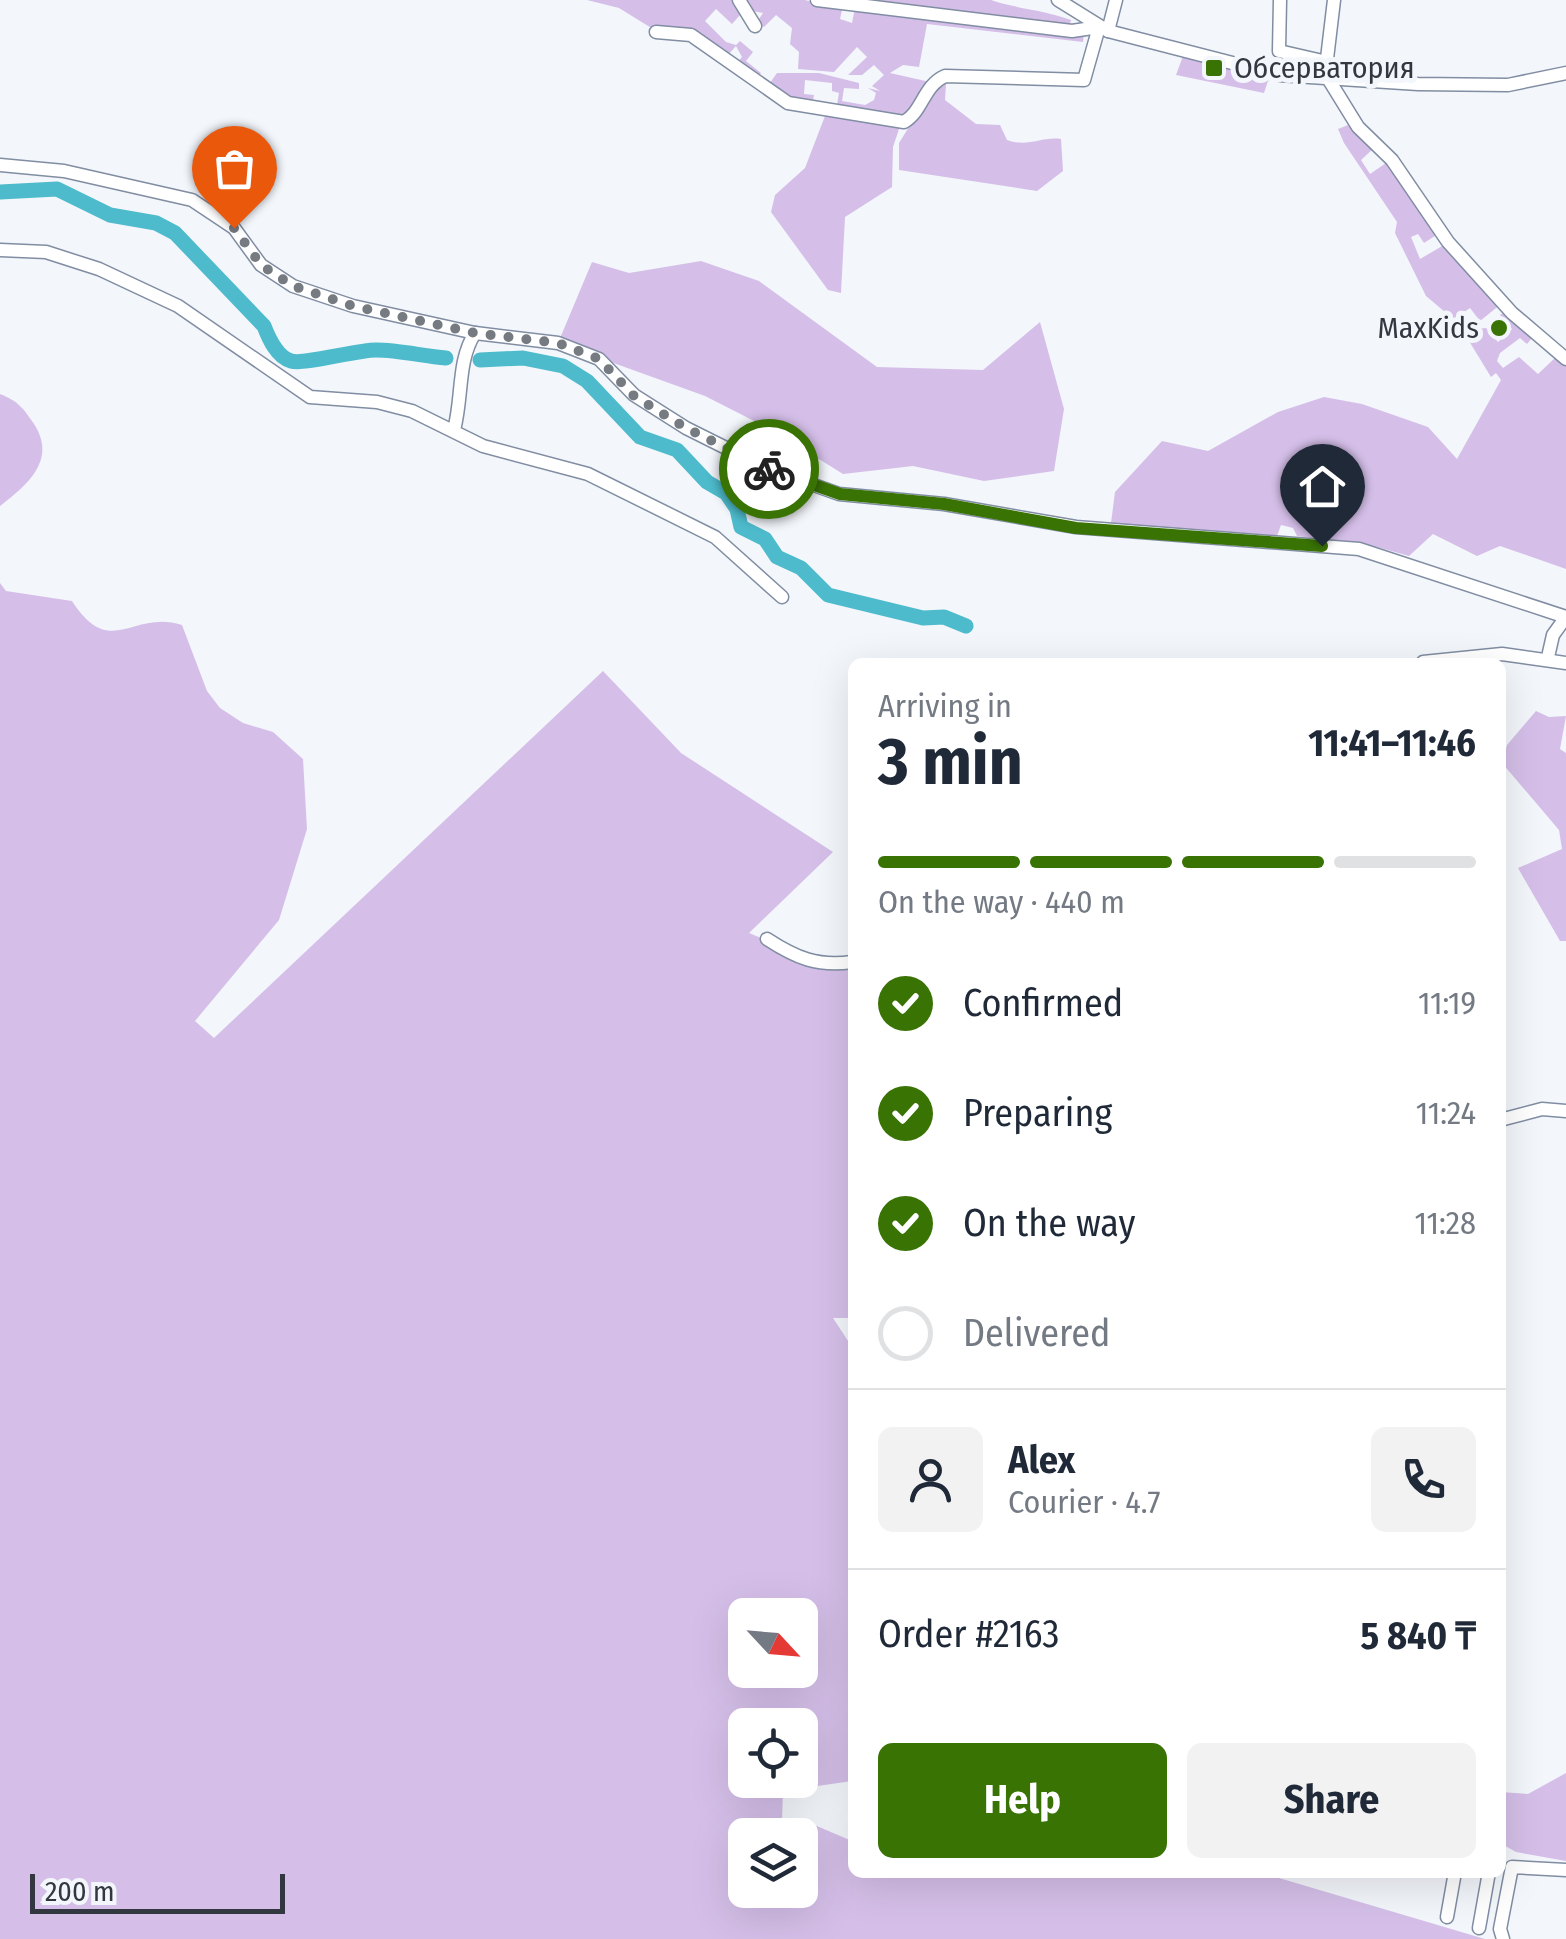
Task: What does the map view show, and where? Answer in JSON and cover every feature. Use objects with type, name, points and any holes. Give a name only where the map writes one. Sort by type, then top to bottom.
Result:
[{"type":"street","points":[[739,0],[755,26]]},
{"type":"street","points":[[818,0],[1072,31],[1104,29]]},
{"type":"street","points":[[1058,0],[1104,29],[1242,68],[1327,80],[1508,84],[1566,73]]},
{"type":"street","points":[[656,32],[691,35],[788,103],[904,122],[912,117],[931,84],[944,76],[1084,80],[1116,0]]},
{"type":"street","points":[[1280,0],[1279,51],[1327,62]]},
{"type":"street","points":[[1334,0],[1327,80],[1358,127],[1392,160],[1448,242],[1512,313],[1566,359]]},
{"type":"street","points":[[0,166],[64,171],[192,200],[234,228],[261,265],[293,286],[353,306],[475,333],[558,343],[599,359],[634,396],[686,428],[766,468],[840,494],[944,504],[1092,529],[1359,549],[1566,617],[1553,635],[1560,662],[1502,654],[1462,658]]},
{"type":"street","points":[[0,250],[46,252],[99,268],[178,306],[310,397],[377,402],[454,430],[483,446],[588,474],[715,537],[782,597]]},
{"type":"street","points":[[454,430],[463,396],[462,352],[475,333]]},
{"type":"street","points":[[768,938],[794,956],[826,966],[848,963]]},
{"type":"street","points":[[1506,1118],[1542,1109],[1566,1111]]},
{"type":"street","points":[[1506,1868],[1566,1870]]},
{"type":"street","points":[[1447,1917],[1454,1878]]},
{"type":"street","points":[[1479,1928],[1488,1878]]},
{"type":"street","points":[[1503,1878],[1500,1929],[1503,1939]]},
{"type":"shaded area","points":[[587,0],[733,0],[740,15],[732,24],[716,9],[705,21],[726,42],[736,45],[740,41],[753,52],[746,61],[761,73],[756,80],[735,65],[742,57],[736,46],[726,57],[686,30],[653,29],[619,8]]},
{"type":"shaded area","points":[[742,0],[805,0],[842,10],[840,19],[852,23],[856,2],[833,0],[991,0],[1071,20],[1068,32],[1084,34],[1083,42],[927,24],[919,67],[903,65],[890,73],[930,82],[907,117],[836,111],[839,93],[832,91],[832,83],[805,80],[804,94],[814,95],[812,106],[767,87],[777,73],[819,73],[859,83],[859,89],[844,88],[842,101],[865,105],[874,100],[876,93],[868,88],[880,91],[872,86],[884,75],[874,65],[862,75],[848,75],[867,57],[857,47],[834,72],[798,69],[799,52],[790,44],[792,28],[776,15],[764,27],[757,22],[763,13],[743,9]]},
{"type":"shaded area","points":[[1183,56],[1269,78],[1264,93],[1176,75]]},
{"type":"shaded area","points":[[940,77],[946,84],[945,100],[976,124],[1000,125],[1007,140],[1021,143],[1061,139],[1063,171],[1037,191],[899,170],[899,143]]},
{"type":"shaded area","points":[[825,116],[900,126],[893,147],[892,187],[845,217],[841,293],[828,290],[771,212],[775,195],[805,168]]},
{"type":"shaded area","points":[[1348,125],[1374,148],[1361,160],[1370,174],[1386,163],[1393,166],[1438,234],[1424,243],[1418,234],[1411,237],[1420,259],[1444,245],[1501,304],[1480,321],[1470,308],[1457,317],[1465,330],[1486,328],[1498,342],[1512,329],[1500,315],[1506,311],[1532,338],[1527,344],[1520,338],[1500,353],[1497,361],[1503,368],[1519,357],[1538,374],[1556,357],[1566,363],[1566,569],[1500,546],[1477,556],[1433,534],[1409,556],[1377,547],[1297,536],[1293,528],[1281,525],[1277,536],[1235,536],[1172,533],[1111,523],[1115,492],[1162,441],[1208,451],[1278,412],[1324,397],[1362,404],[1428,427],[1457,459],[1501,380],[1496,373],[1491,377],[1458,323],[1426,296],[1395,233],[1397,222],[1344,143],[1338,129]]},
{"type":"shaded area","points":[[701,261],[759,281],[877,367],[983,370],[1040,322],[1064,409],[1054,471],[984,481],[913,466],[843,474],[774,431],[705,396],[558,343],[592,262],[629,273]]},
{"type":"shaded area","points":[[0,394],[16,402],[27,414],[42,449],[41,460],[29,480],[0,506]]},
{"type":"shaded area","points":[[0,583],[6,591],[72,601],[86,619],[111,631],[149,623],[182,625],[207,691],[220,708],[243,723],[273,732],[303,759],[307,829],[279,920],[195,1021],[214,1038],[603,671],[681,753],[833,852],[749,933],[826,965],[848,960],[848,1318],[833,1318],[848,1341],[848,1782],[818,1786],[818,1708],[728,1708],[728,1798],[783,1798],[782,1818],[728,1818],[728,1908],[818,1908],[818,1827],[848,1839],[848,1878],[1279,1878],[1485,1939],[0,1939]]},
{"type":"shaded area","points":[[1536,711],[1549,717],[1566,716],[1560,749],[1566,753],[1566,941],[1560,941],[1518,868],[1562,849],[1559,830],[1506,768],[1507,745]]},
{"type":"shaded area","points":[[1566,1773],[1566,1861],[1516,1852],[1506,1846],[1506,1792],[1528,1794]]},
{"type":"waterway","points":[[0,192],[57,189],[110,215],[156,223],[175,233],[264,326],[278,352],[291,361],[376,350],[446,358]]},
{"type":"waterway","points":[[480,360],[523,358],[563,366],[587,381],[640,437],[677,450],[707,482],[726,493],[737,509],[741,527],[765,539],[777,557],[801,568],[828,595],[923,618],[944,617],[966,626]]},
{"type":"way so far","points":[[234,228],[261,265],[293,286],[353,306],[475,333],[558,343],[599,359],[634,396],[686,428],[769,469]]},
{"type":"place","name":"Обсерватория","points":[[1214,68]]},
{"type":"place","name":"MaxKids","points":[[1499,328]]},
{"type":"route","points":[[769,469],[840,494],[944,504],[1076,528],[1322,546]]}]
